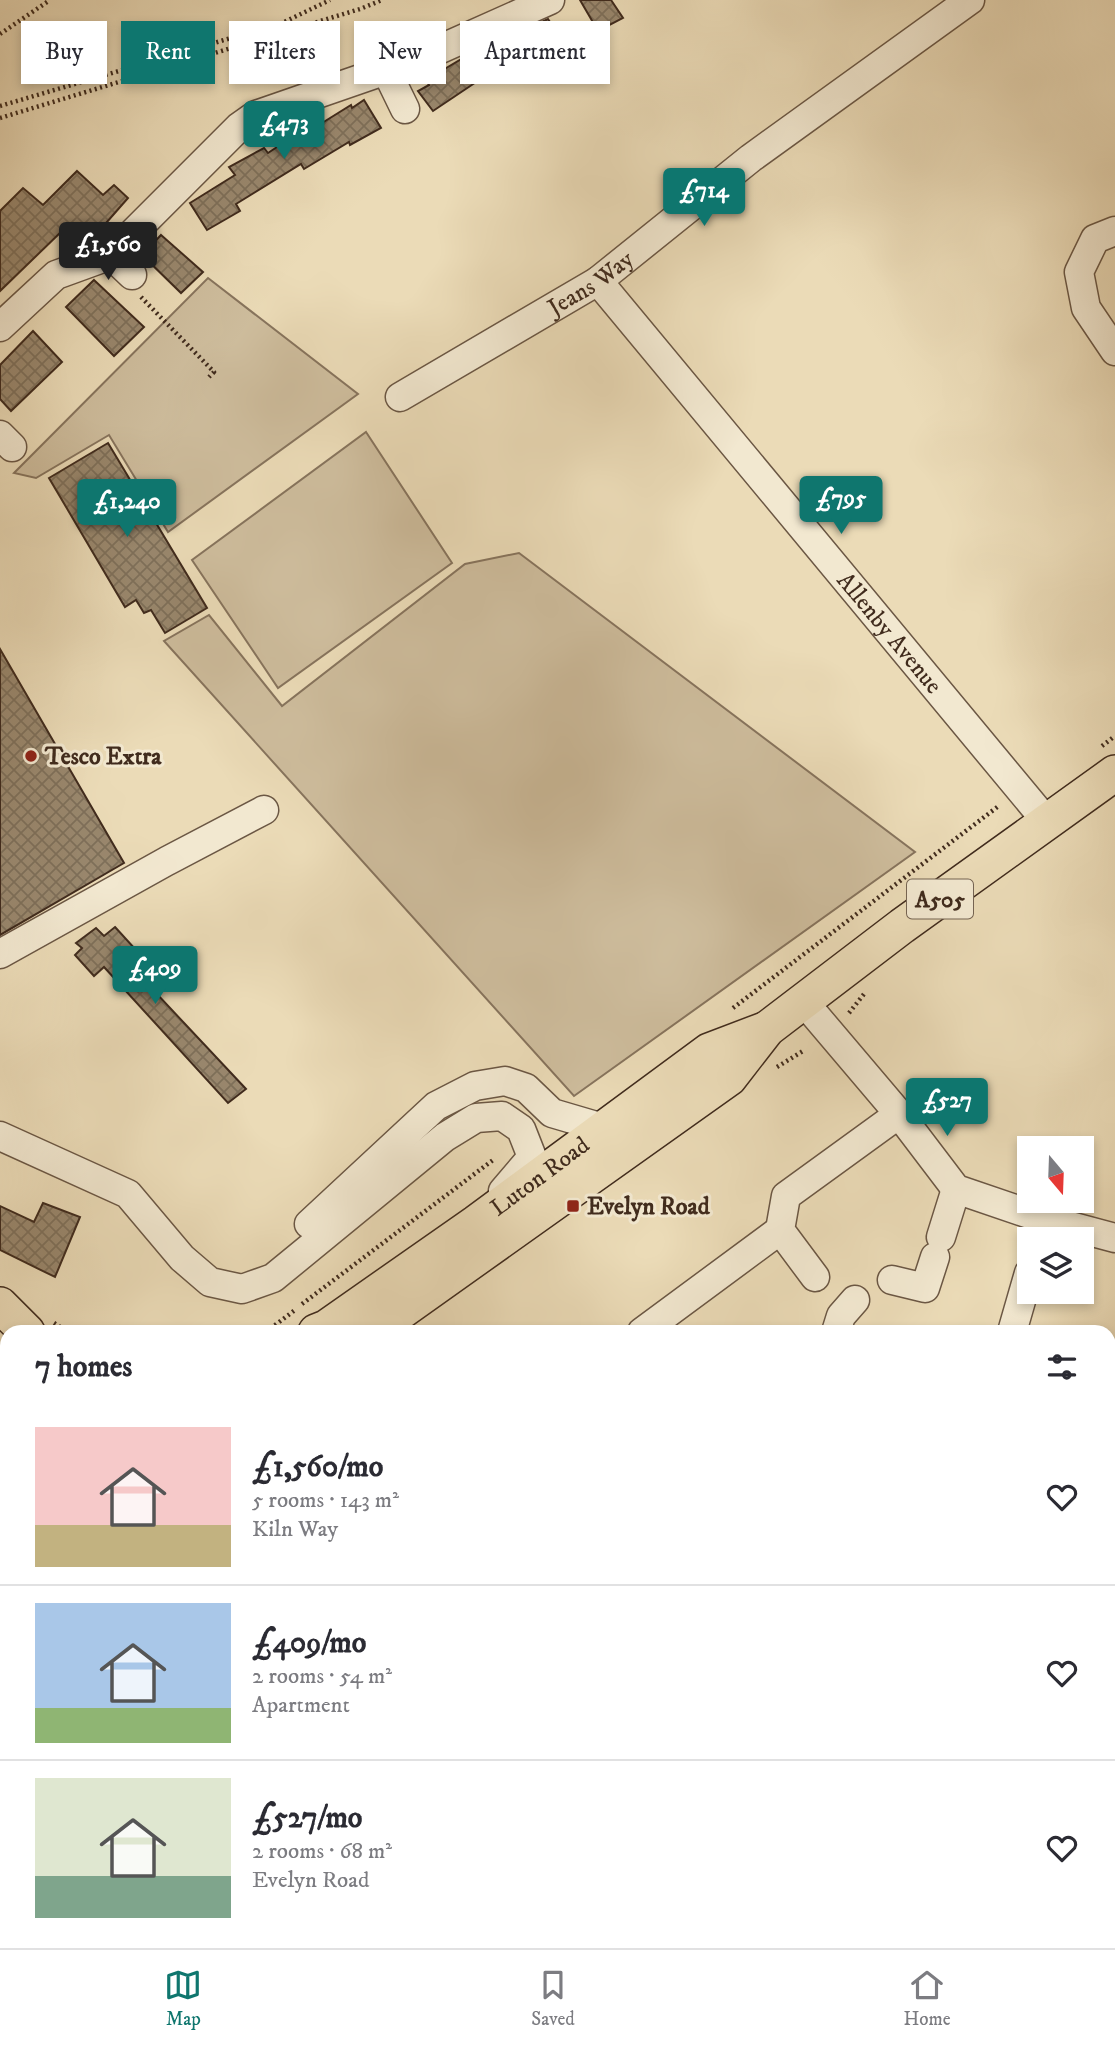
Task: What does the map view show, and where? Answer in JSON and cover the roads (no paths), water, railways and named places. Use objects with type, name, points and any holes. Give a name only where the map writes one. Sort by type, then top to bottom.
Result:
[{"type":"main road","name":"Luton Road","points":[[330,1325],[476,1223],[709,1051],[767,1029],[902,926],[1115,773]]},
{"type":"main road","name":"Luton Road","points":[[382,1325],[729,1078],[767,1029]]},
{"type":"main road","points":[[0,1305],[20,1325]]},
{"type":"street","points":[[446,46],[550,0]]},
{"type":"street","name":"Jeans Way","points":[[400,397],[598,281],[751,158],[970,0]]},
{"type":"street","points":[[0,327],[56,275],[111,255],[239,127],[256,115],[354,81]]},
{"type":"street","points":[[393,84],[405,109]]},
{"type":"street","points":[[1115,231],[1095,239],[1079,272],[1086,308],[1115,351]]},
{"type":"street","points":[[111,255],[132,275]]},
{"type":"street","name":"Allenby Avenue","points":[[598,281],[1046,822]]},
{"type":"street","points":[[0,954],[160,864],[264,810]]},
{"type":"street","points":[[804,1002],[899,1114],[956,1189],[1038,1227]]},
{"type":"street","points":[[309,1224],[436,1106],[475,1086],[505,1081],[526,1088],[552,1113],[603,1128]]},
{"type":"street","points":[[651,1325],[780,1230],[786,1196],[899,1114]]},
{"type":"street","points":[[0,1136],[128,1194],[182,1258],[210,1282],[242,1289],[273,1278],[445,1137],[476,1118],[502,1116],[521,1129],[532,1157],[476,1223]]},
{"type":"street","points":[[892,1280],[925,1288],[956,1189]]},
{"type":"street","points":[[780,1230],[815,1277]]},
{"type":"street","points":[[1094,1235],[1115,1238]]},
{"type":"street","points":[[838,1325],[841,1316],[855,1300]]},
{"type":"street","points":[[1014,1325],[1020,1304]]},
{"type":"place","name":"Tesco Extra","points":[[31,756]]},
{"type":"place","name":"Evelyn Road","points":[[573,1206]]}]
